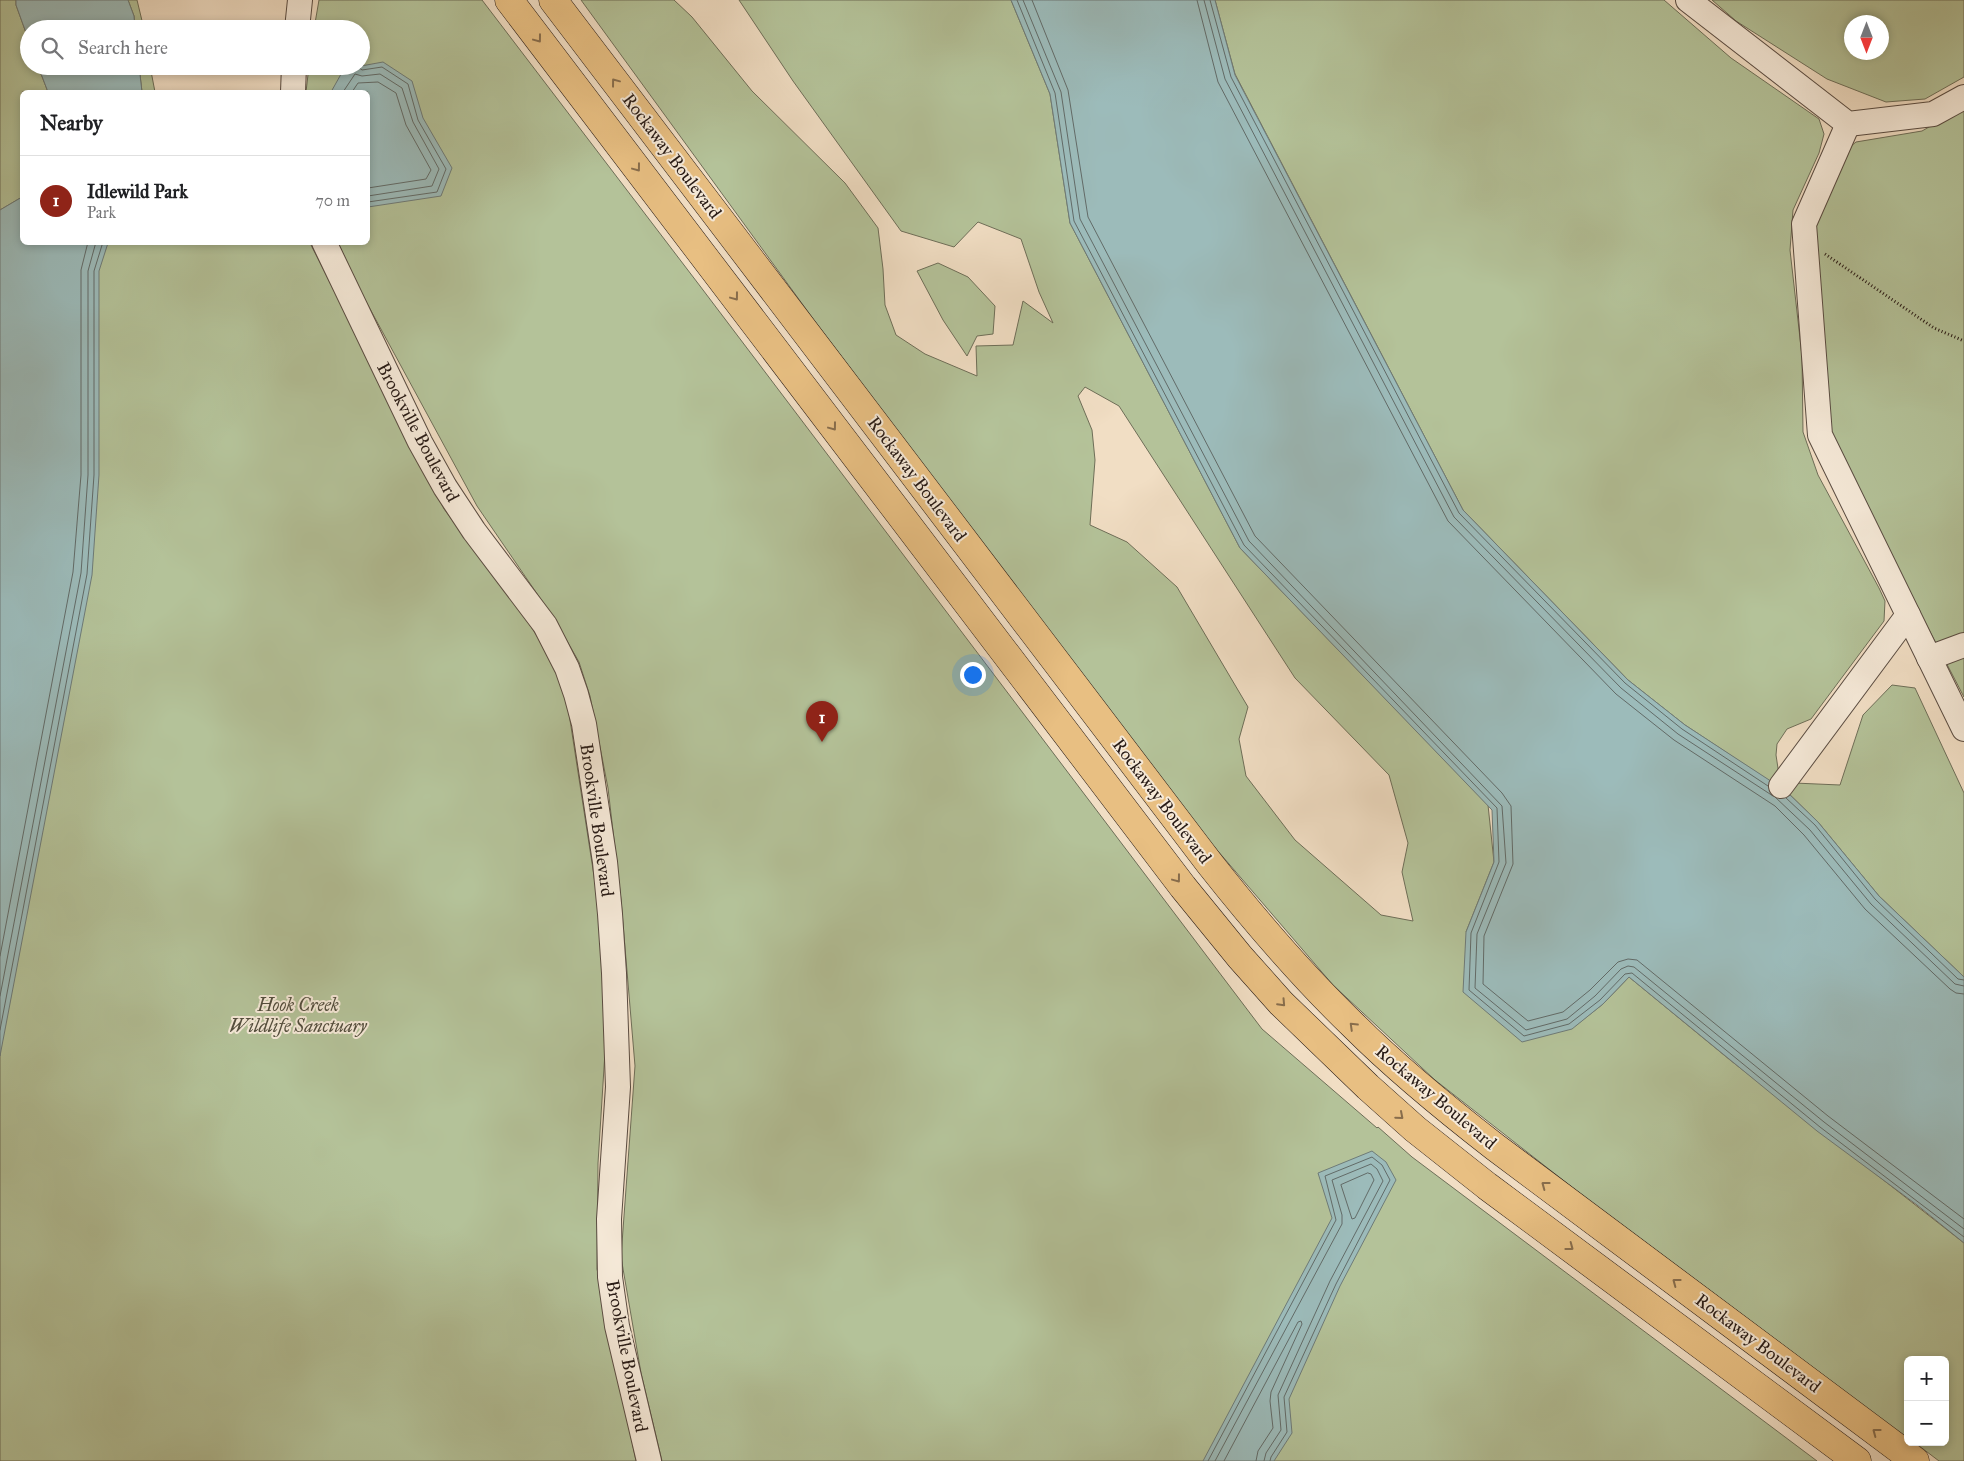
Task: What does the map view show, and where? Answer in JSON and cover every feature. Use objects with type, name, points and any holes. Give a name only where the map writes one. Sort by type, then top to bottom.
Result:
[{"type":"highway","name":"Rockaway Boulevard","points":[[509,0],[1183,887],[1281,1003],[1368,1088],[1439,1148],[1857,1461]]},
{"type":"highway","name":"Rockaway Boulevard","points":[[553,0],[1210,864],[1300,971],[1355,1027],[1446,1109],[1915,1461]]},
{"type":"street","points":[[298,20],[300,0]]},
{"type":"street","points":[[1688,0],[1848,124],[1933,114],[1964,98]]},
{"type":"street","points":[[293,90],[294,75]]},
{"type":"street","points":[[1848,124],[1804,224],[1820,435],[1964,729]]},
{"type":"street","name":"Brookville Boulevard","points":[[325,245],[424,450],[445,488],[474,531],[545,625],[566,668],[576,694],[584,724],[610,914],[617,1027],[618,1088],[609,1219],[610,1277],[618,1326],[649,1461]]},
{"type":"street","points":[[1781,786],[1908,614]]},
{"type":"street","points":[[1929,658],[1964,645]]},
{"type":"path","points":[[1805,240],[1934,328],[1964,341]]},
{"type":"green space","points":[[0,0],[16,0],[21,20],[20,75],[41,75],[47,90],[20,90],[20,198],[0,210]]},
{"type":"green space","points":[[128,0],[137,0],[142,20],[134,20]]},
{"type":"green space","points":[[319,0],[482,0],[1262,1029],[1412,1157],[1817,1461],[662,1461],[641,1373],[621,1257],[635,1066],[621,900],[608,788],[590,696],[579,662],[555,620],[477,506],[363,296],[339,245],[370,245],[370,90],[306,90],[308,75],[370,75],[370,20],[316,20]]},
{"type":"green space","points":[[581,0],[674,0],[692,17],[752,91],[845,183],[878,228],[885,305],[896,335],[925,354],[977,376],[976,346],[1013,345],[1023,301],[1053,323],[1039,292],[1021,239],[978,222],[954,247],[901,231],[793,81],[739,0],[1011,0],[1050,94],[1070,223],[1240,548],[1488,805],[1494,862],[1466,932],[1575,1026],[1603,1004],[1629,977],[1730,1060],[1964,1243],[1964,1461],[1939,1461],[1919,1446],[1949,1446],[1949,1356],[1904,1356],[1904,1435],[1582,1195],[1435,1080],[1333,985],[1211,843],[1080,673],[814,320]],"holes":[[[1085,387],[1119,406],[1295,678],[1389,775],[1408,843],[1402,872],[1413,921],[1381,915],[1295,840],[1246,776],[1239,739],[1248,707],[1177,587],[1127,542],[1090,525],[1095,460],[1092,430],[1078,396]]]},
{"type":"green space","points":[[1215,0],[1664,0],[1731,58],[1819,119],[1824,134],[1819,153],[1793,210],[1790,250],[1802,356],[1803,432],[1818,475],[1885,601],[1884,621],[1811,719],[1787,729],[1777,744],[1776,755],[1779,775],[1774,784],[1685,725],[1628,680],[1463,510],[1235,74]]},
{"type":"green space","points":[[1712,0],[1964,0],[1964,77],[1925,99],[1886,102],[1827,79],[1736,21]]},
{"type":"green space","points":[[140,75],[152,75],[155,90],[142,90]]},
{"type":"green space","points":[[1964,107],[1964,697],[1836,451],[1826,421],[1814,217],[1840,155],[1856,142],[1922,131]]},
{"type":"green space","name":"Hook Creek Wildlife Sanctuary","points":[[90,245],[311,245],[444,509],[526,619],[555,664],[568,707],[600,915],[606,1036],[598,1163],[597,1269],[636,1461],[0,1461],[0,987]]},
{"type":"green space","points":[[938,263],[968,277],[995,306],[993,334],[977,336],[967,356],[943,320],[917,271]]},
{"type":"green space","points":[[1892,685],[1915,688],[1964,793],[1964,977],[1879,896],[1818,822],[1786,791],[1794,783],[1840,785],[1863,715]]},
{"type":"water","points":[[16,0],[128,0],[134,20],[21,20]]},
{"type":"water","points":[[1011,0],[1215,0],[1235,75],[1463,510],[1628,680],[1685,725],[1786,791],[1818,822],[1879,896],[1964,977],[1964,1243],[1917,1205],[1817,1131],[1629,977],[1603,1004],[1572,1029],[1522,1042],[1463,992],[1466,932],[1494,862],[1492,810],[1240,548],[1070,223],[1050,94]]},
{"type":"water","points":[[383,62],[412,81],[423,118],[452,168],[441,196],[370,207],[370,90],[332,90],[341,75],[370,75],[370,64]]},
{"type":"water","points":[[41,75],[140,75],[142,90],[47,90]]},
{"type":"water","points":[[20,198],[20,245],[107,245],[99,271],[99,475],[92,575],[0,1056],[0,210]]},
{"type":"water","points":[[1372,1151],[1386,1162],[1396,1180],[1340,1286],[1289,1399],[1292,1433],[1274,1461],[1203,1461],[1332,1218],[1318,1173]]},
{"type":"place","name":"Idlewild Park","points":[[822,742]]}]
